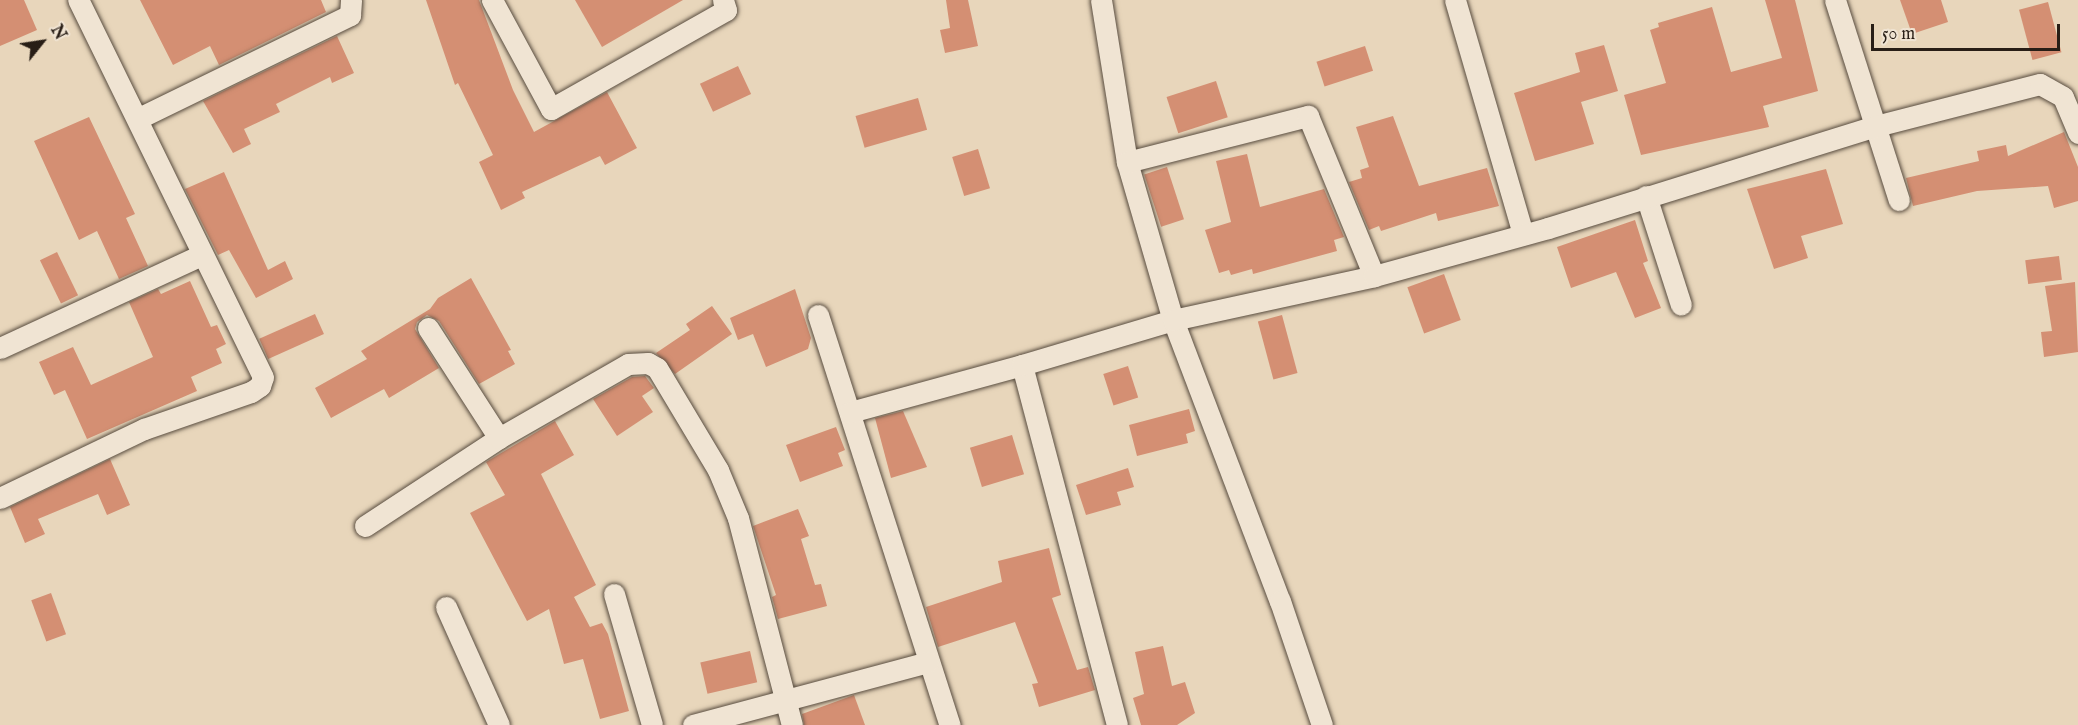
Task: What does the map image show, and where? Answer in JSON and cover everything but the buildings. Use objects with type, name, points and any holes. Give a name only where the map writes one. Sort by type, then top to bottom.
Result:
[{"type":"street","points":[[0,498],[144,429],[260,386],[262,369],[201,255],[139,117],[78,0]]},
{"type":"street","points":[[139,117],[350,15],[351,0]]},
{"type":"street","points":[[492,0],[551,109],[726,10],[723,0]]},
{"type":"street","points":[[1101,0],[1127,162],[1173,320],[1280,601],[1322,725]]},
{"type":"street","points":[[1455,0],[1523,234]]},
{"type":"street","points":[[1835,0],[1899,200]]},
{"type":"street","points":[[850,412],[1022,365],[1173,320],[1374,276],[1523,234],[1876,126],[2040,84],[2063,97],[2078,133]]},
{"type":"street","points":[[1127,162],[1308,116],[1374,276]]},
{"type":"street","points":[[1646,196],[1681,305]]},
{"type":"street","points":[[0,348],[201,255]]},
{"type":"street","points":[[819,315],[950,725]]},
{"type":"street","points":[[428,328],[499,438]]},
{"type":"street","points":[[365,525],[499,438],[628,364],[648,363],[657,368],[718,470],[738,518],[783,700],[792,725]]},
{"type":"street","points":[[1022,365],[1117,725]]},
{"type":"street","points":[[614,594],[652,725]]},
{"type":"street","points":[[446,607],[499,725]]},
{"type":"street","points":[[693,725],[928,662]]}]
